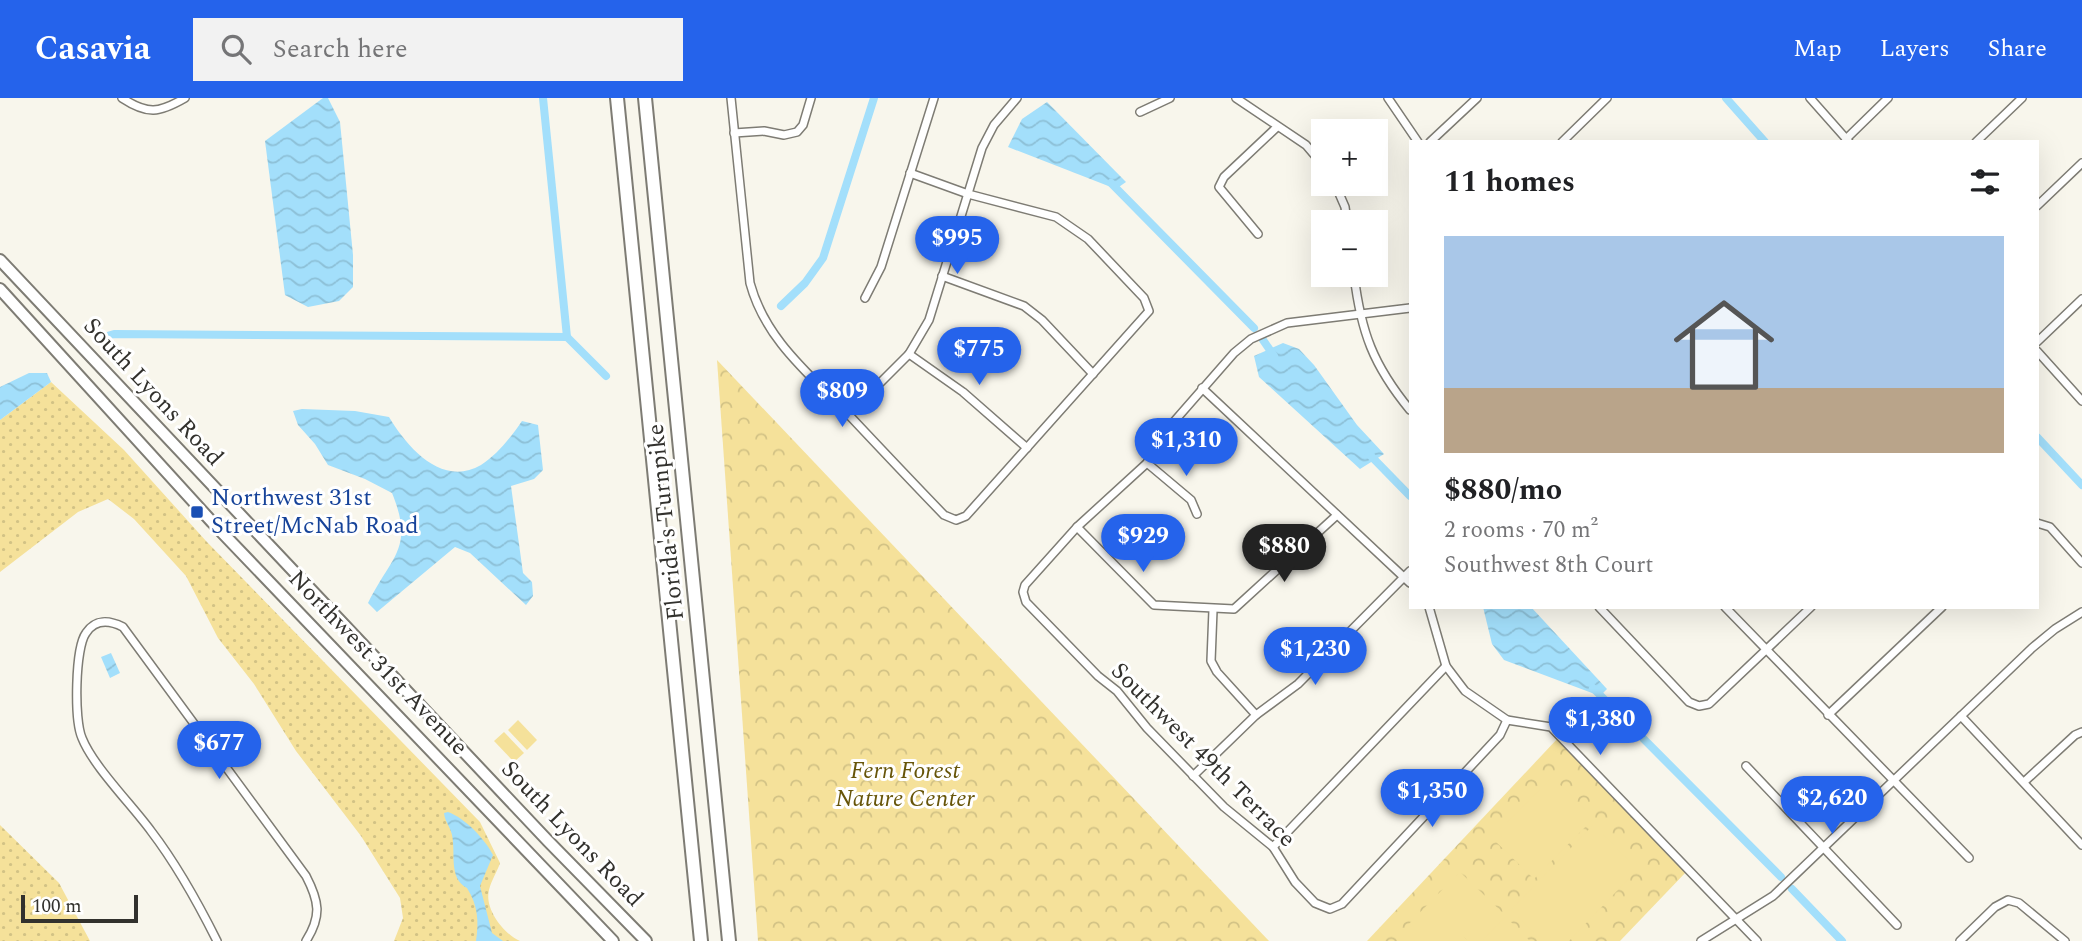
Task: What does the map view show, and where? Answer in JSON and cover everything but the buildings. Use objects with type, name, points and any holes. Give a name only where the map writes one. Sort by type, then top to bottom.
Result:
[{"type":"highway","name":"Florida's Turnpike","points":[[617,98],[701,941]]},
{"type":"highway","name":"Florida's Turnpike","points":[[645,98],[729,941]]},
{"type":"main road","name":"South Lyons Road","points":[[0,260],[548,841],[646,941]]},
{"type":"main road","name":"Northwest 31st Avenue","points":[[0,289],[212,522],[613,941]]},
{"type":"main road","points":[[390,706],[407,690]]},
{"type":"street","points":[[122,98],[132,105],[165,110],[185,98]]},
{"type":"street","points":[[731,98],[750,283],[756,307],[771,332],[944,515],[956,520],[966,516],[1149,311],[1144,298],[1088,239],[1056,217],[968,194],[911,173]]},
{"type":"street","points":[[734,133],[765,131],[784,135],[797,132],[803,125],[811,98]]},
{"type":"street","points":[[865,298],[881,267],[934,98]]},
{"type":"street","points":[[849,415],[909,354],[929,320],[982,148],[994,125],[1017,98]]},
{"type":"street","points":[[1140,112],[1170,98]]},
{"type":"street","points":[[1236,98],[1311,151]]},
{"type":"street","points":[[1388,98],[1417,140]]},
{"type":"street","points":[[1432,140],[1477,98]]},
{"type":"street","points":[[1564,140],[1607,98]]},
{"type":"street","points":[[1810,98],[1847,140],[1888,98]]},
{"type":"street","points":[[1978,140],[2022,98]]},
{"type":"street","points":[[1258,234],[1219,187],[1224,177],[1277,127]]},
{"type":"street","points":[[2039,204],[2082,163]]},
{"type":"street","points":[[943,276],[1024,306],[1042,320],[1093,374]]},
{"type":"street","points":[[1356,287],[1359,315],[1373,354],[1389,384],[1409,409]]},
{"type":"street","points":[[2039,340],[2082,299]]},
{"type":"street","points":[[1336,515],[1234,609],[1213,610],[1154,605],[1077,527],[1147,463],[1171,425],[1202,388],[1234,353],[1251,339],[1287,323],[1409,307]]},
{"type":"street","points":[[2039,353],[2082,401]]},
{"type":"street","points":[[909,354],[963,392],[1027,448]]},
{"type":"street","points":[[1193,776],[1256,715],[1298,684],[1407,573],[1336,515],[1202,388]]},
{"type":"street","points":[[1147,463],[1191,500],[1197,514]]},
{"type":"street","points":[[2039,522],[2050,527],[2082,563]]},
{"type":"street","name":"Southwest 49th Terrace","points":[[1077,527],[1025,585],[1023,592],[1026,602],[1098,677],[1117,691],[1147,728],[1224,807],[1273,847],[1295,881],[1315,903],[1330,909],[1342,904],[1500,735],[1507,720]]},
{"type":"street","points":[[1430,609],[1446,666],[1465,691],[1507,720],[1551,727],[1757,941]]},
{"type":"street","points":[[1601,609],[1689,702],[1699,706],[1709,704],[1809,609]]},
{"type":"street","points":[[1727,609],[1969,858]]},
{"type":"street","points":[[1828,715],[1940,609]]},
{"type":"street","points":[[1213,610],[1211,661],[1217,672],[1256,715]]},
{"type":"street","points":[[1701,941],[1773,896],[2047,635],[2082,612]]},
{"type":"street","points":[[217,941],[186,883],[154,835],[91,756],[81,736],[76,714],[80,648],[84,635],[92,625],[104,621],[123,627],[306,876],[317,896],[317,913],[314,928],[306,941]]},
{"type":"street","points":[[1273,847],[1446,666]]},
{"type":"street","points":[[1961,716],[2082,845]]},
{"type":"street","points":[[2024,782],[2075,735],[2082,732]]},
{"type":"street","points":[[1746,766],[1897,925]]},
{"type":"street","points":[[1960,941],[1995,907],[2008,900],[2019,903],[2065,941]]},
{"type":"green space","name":"Fern Forest Nature Center","points":[[717,360],[1269,941],[758,941]]},
{"type":"green space","points":[[51,382],[124,450],[206,541],[480,822],[500,863],[489,890],[489,905],[502,927],[520,941],[394,941],[403,918],[400,898],[361,836],[296,751],[254,684],[218,638],[186,576],[134,519],[108,499],[78,512],[0,572],[0,420]]},
{"type":"green space","points":[[518,720],[537,740],[527,750],[508,730]]},
{"type":"green space","points":[[504,732],[524,753],[514,762],[494,741]]},
{"type":"green space","points":[[1559,737],[1687,871],[1620,941],[1367,941]]},
{"type":"green space","points":[[1552,777],[1594,818],[1534,879],[1492,838]]},
{"type":"green space","points":[[0,825],[59,883],[90,941],[0,941]]},
{"type":"green space","points":[[1593,825],[1638,869],[1569,941],[1543,941],[1511,910]]},
{"type":"green space","points":[[1460,872],[1503,913],[1476,940],[1434,898]]},
{"type":"green space","points":[[1430,902],[1468,941],[1415,941],[1404,929]]},
{"type":"green space","points":[[1506,917],[1530,941],[1482,941]]},
{"type":"water","points":[[323,98],[328,98],[340,122],[353,255],[353,287],[339,301],[308,307],[285,295],[265,141]]},
{"type":"water","points":[[1047,102],[1126,182],[1116,189],[1008,147],[1022,119]]},
{"type":"water","points":[[1283,343],[1299,349],[1314,365],[1357,425],[1384,454],[1360,469],[1259,377],[1254,356]]},
{"type":"water","points":[[29,373],[47,373],[51,382],[0,420],[0,387]]},
{"type":"water","points":[[293,411],[355,411],[389,417],[405,440],[427,461],[439,468],[453,471],[467,471],[487,461],[522,421],[538,425],[543,470],[534,479],[511,486],[523,573],[532,582],[533,596],[526,605],[470,553],[455,547],[377,612],[368,603],[392,562],[401,540],[399,512],[392,493],[328,465],[315,444],[298,425]]},
{"type":"water","points":[[1483,609],[1533,609],[1607,689],[1600,696],[1504,660],[1492,644]]},
{"type":"water","points":[[111,653],[120,673],[110,678],[101,657]]},
{"type":"water","points":[[448,812],[474,830],[493,855],[480,886],[492,933],[503,941],[476,941],[475,907],[471,894],[461,884],[455,872],[452,835],[444,813]]},
{"type":"waterway","points":[[543,98],[567,337]]},
{"type":"waterway","points":[[781,306],[805,283],[823,258],[874,98]]},
{"type":"waterway","points":[[1726,98],[1763,140]]},
{"type":"waterway","points":[[1111,183],[1254,328]]},
{"type":"waterway","points":[[97,339],[114,334],[567,337],[606,376]]},
{"type":"waterway","points":[[1263,340],[1274,356]]},
{"type":"waterway","points":[[2039,439],[2082,485]]},
{"type":"waterway","points":[[1368,453],[1409,495]]},
{"type":"waterway","points":[[1593,688],[1781,877]]},
{"type":"waterway","points":[[1792,889],[1842,941]]},
{"type":"place","name":"Northwest 31st Street/McNab Road","points":[[197,512]]}]
